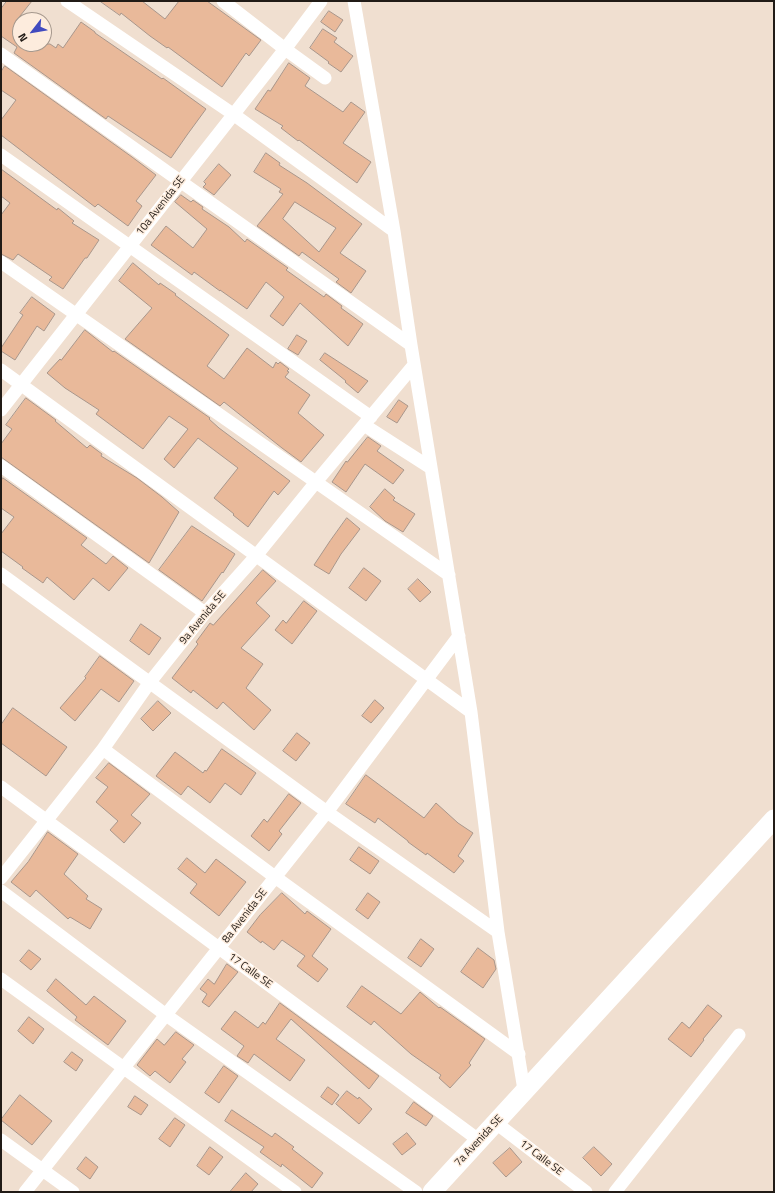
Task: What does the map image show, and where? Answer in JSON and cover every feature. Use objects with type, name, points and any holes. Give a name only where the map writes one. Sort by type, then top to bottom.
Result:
[{"type":"street","points":[[67,1],[233,114],[394,230]]},
{"type":"street","points":[[223,1],[325,78]]},
{"type":"street","name":"10a Avenida SE","points":[[1,410],[285,49],[321,1]]},
{"type":"street","points":[[354,1],[394,230],[414,365],[471,712],[498,932],[524,1090]]},
{"type":"street","points":[[1,54],[411,345]]},
{"type":"street","points":[[1,155],[129,246],[431,468]]},
{"type":"street","points":[[1,262],[449,575]]},
{"type":"street","name":"9a Avenida SE","points":[[1,878],[103,749],[150,682],[205,613],[256,556],[414,365]]},
{"type":"street","points":[[1,370],[471,712]]},
{"type":"street","points":[[1,466],[205,613]]},
{"type":"street","points":[[1,574],[328,812],[498,932]]},
{"type":"street","name":"8a Avenida SE","points":[[25,1192],[328,812],[459,636]]},
{"type":"street","points":[[103,749],[275,877],[519,1054]]},
{"type":"street","name":"17 Calle SE","points":[[1,787],[480,1141]]},
{"type":"street","name":"7a Avenida SE","points":[[432,1192],[774,819]]},
{"type":"street","points":[[1,891],[166,1015],[416,1192]]},
{"type":"street","points":[[1,979],[295,1192]]},
{"type":"street","points":[[615,1192],[739,1035]]},
{"type":"street","name":"17 Calle SE","points":[[496,1123],[586,1192]]},
{"type":"street","points":[[1,1140],[73,1192]]},
{"type":"building","points":[[7,1],[32,1],[23,12],[12,12],[12,44],[1,36],[1,9]]},
{"type":"building","points":[[100,1],[142,1],[165,19],[179,1],[207,1],[261,40],[249,56],[246,53],[222,87],[168,47],[167,48],[150,36],[121,13],[120,15]]},
{"type":"building","points":[[329,11],[343,20],[335,32],[321,22]]},
{"type":"building","points":[[81,22],[206,109],[171,158],[108,116],[106,119],[14,53],[52,52],[52,45],[56,48],[58,44],[63,48]]},
{"type":"building","points":[[323,29],[337,38],[334,42],[353,56],[341,72],[310,48]]},
{"type":"building","points":[[289,63],[310,78],[305,86],[343,112],[351,102],[365,112],[343,143],[371,162],[357,183],[281,128],[283,126],[255,109],[268,90],[270,91]]},
{"type":"building","points":[[5,66],[156,175],[136,201],[142,206],[128,226],[98,204],[95,207],[1,135],[1,120],[16,100],[1,90],[1,72]]},
{"type":"building","points":[[266,153],[280,163],[279,165],[307,183],[362,224],[340,253],[366,271],[351,293],[336,282],[339,279],[302,252],[299,256],[257,226],[283,194],[279,192],[281,189],[254,172]],"holes":[[[295,202],[336,228],[319,252],[283,219]]]},
{"type":"building","points":[[219,164],[231,175],[214,195],[203,187],[206,184],[204,182]]},
{"type":"building","points":[[1,169],[57,210],[58,208],[74,221],[72,223],[99,240],[63,289],[49,280],[52,277],[18,254],[13,260],[1,254],[1,215],[10,203],[1,196]]},
{"type":"building","points":[[181,195],[191,202],[193,200],[203,207],[202,209],[229,227],[245,242],[247,239],[288,268],[286,270],[324,297],[326,294],[342,306],[341,308],[363,324],[348,346],[300,303],[283,326],[270,316],[284,297],[266,282],[247,309],[194,272],[192,275],[151,245],[166,226],[193,248],[207,229],[175,202]]},
{"type":"building","points":[[133,263],[159,285],[160,283],[176,294],[175,295],[229,335],[207,366],[224,379],[247,348],[273,368],[276,362],[278,364],[280,362],[289,369],[287,371],[289,372],[285,377],[310,395],[298,413],[324,435],[301,462],[224,402],[220,406],[125,339],[152,308],[119,281]]},
{"type":"building","points":[[32,297],[55,314],[44,331],[37,326],[15,360],[1,351],[1,348],[23,315],[20,313]]},
{"type":"building","points":[[85,330],[113,352],[114,351],[210,418],[209,419],[219,428],[290,481],[278,495],[274,491],[248,527],[214,498],[238,468],[198,438],[174,468],[164,459],[188,429],[169,416],[143,449],[96,414],[99,410],[65,388],[47,373],[60,359],[61,360]]},
{"type":"building","points":[[297,335],[307,341],[298,355],[288,349]]},
{"type":"building","points":[[325,353],[368,381],[358,393],[320,360]]},
{"type":"building","points":[[26,398],[56,420],[55,421],[87,448],[90,445],[102,454],[101,456],[137,478],[179,512],[149,563],[1,457],[1,444],[12,429],[6,425]]},
{"type":"building","points":[[399,400],[408,406],[397,423],[387,417]]},
{"type":"building","points":[[368,437],[381,446],[377,451],[404,470],[393,484],[365,464],[346,492],[332,482],[346,461],[347,462]]},
{"type":"building","points":[[3,478],[87,538],[81,545],[106,564],[113,556],[128,568],[109,591],[93,578],[74,600],[47,577],[43,583],[1,551],[1,534],[14,517],[1,508],[1,481]]},
{"type":"building","points":[[385,489],[395,498],[393,500],[415,514],[403,532],[385,521],[370,507]]},
{"type":"building","points":[[347,518],[360,529],[341,554],[329,574],[314,565]]},
{"type":"building","points":[[192,526],[235,554],[202,601],[159,570]]},
{"type":"building","points":[[364,568],[381,581],[366,601],[349,588]]},
{"type":"building","points":[[263,570],[276,581],[256,603],[270,616],[241,648],[263,664],[246,688],[271,710],[254,730],[223,702],[217,709],[193,690],[191,693],[172,678],[198,644],[196,642],[210,623],[213,625]]},
{"type":"building","points":[[418,579],[431,592],[420,602],[408,589]]},
{"type":"building","points":[[304,601],[317,611],[292,644],[275,630],[283,620],[286,623]]},
{"type":"building","points":[[141,624],[161,638],[149,655],[130,641]]},
{"type":"building","points":[[100,656],[134,681],[119,702],[101,689],[75,721],[60,708],[86,678],[85,677]]},
{"type":"building","points":[[375,700],[384,708],[371,723],[362,716]]},
{"type":"building","points":[[158,701],[171,713],[153,731],[141,719]]},
{"type":"building","points":[[13,708],[67,747],[46,776],[1,743],[1,725]]},
{"type":"building","points":[[297,733],[310,743],[296,761],[283,751]]},
{"type":"building","points":[[222,749],[256,773],[241,795],[225,783],[210,803],[188,786],[181,795],[156,776],[175,752],[203,773]]},
{"type":"building","points":[[109,763],[150,794],[131,815],[141,823],[124,843],[110,830],[118,821],[96,802],[108,787],[96,778]]},
{"type":"building","points":[[366,775],[424,818],[436,803],[458,823],[473,833],[458,856],[464,861],[454,873],[427,853],[426,855],[408,842],[378,818],[375,823],[346,804]]},
{"type":"building","points":[[289,794],[301,803],[279,831],[282,834],[269,851],[251,836],[264,819],[267,822]]},
{"type":"building","points":[[48,832],[78,854],[64,874],[88,896],[86,899],[102,909],[90,929],[70,917],[68,919],[36,890],[30,897],[11,882],[28,862]]},
{"type":"building","points":[[359,847],[379,861],[370,874],[350,860]]},
{"type":"building","points":[[187,858],[205,873],[216,859],[246,882],[219,916],[190,893],[197,884],[178,869]]},
{"type":"building","points":[[282,893],[305,914],[307,911],[331,929],[312,956],[328,969],[318,982],[297,966],[305,956],[282,940],[274,950],[262,941],[261,943],[247,932],[260,915]]},
{"type":"building","points":[[368,893],[380,902],[368,919],[356,910]]},
{"type":"building","points":[[421,939],[434,949],[421,967],[408,958]]},
{"type":"building","points":[[478,948],[494,960],[496,969],[483,988],[461,972]]},
{"type":"building","points":[[29,950],[41,959],[31,970],[20,961]]},
{"type":"building","points":[[227,964],[238,972],[209,1007],[202,1002],[207,994],[200,989],[208,979],[214,984]]},
{"type":"building","points":[[56,979],[86,1005],[94,996],[126,1021],[108,1045],[75,1020],[77,1017],[47,991]]},
{"type":"building","points":[[362,986],[401,1014],[420,992],[439,1008],[440,1007],[485,1039],[469,1063],[471,1065],[450,1088],[439,1078],[441,1075],[411,1054],[374,1021],[371,1025],[347,1007]]},
{"type":"building","points":[[280,1003],[379,1076],[369,1089],[291,1019],[276,1039],[305,1060],[290,1081],[254,1054],[248,1063],[237,1056],[244,1046],[221,1029],[235,1011],[258,1028],[263,1022],[265,1024]]},
{"type":"building","points":[[708,1005],[722,1016],[703,1039],[704,1040],[691,1057],[668,1039],[682,1022],[689,1028]]},
{"type":"building","points":[[29,1017],[44,1029],[33,1044],[18,1031]]},
{"type":"building","points":[[176,1032],[194,1045],[182,1059],[186,1062],[170,1083],[155,1071],[150,1076],[137,1065],[157,1039],[164,1045]]},
{"type":"building","points":[[72,1052],[83,1060],[76,1071],[64,1062]]},
{"type":"building","points":[[224,1066],[238,1076],[219,1103],[205,1093]]},
{"type":"building","points":[[328,1087],[339,1095],[332,1105],[321,1097]]},
{"type":"building","points":[[347,1091],[358,1099],[359,1097],[372,1109],[359,1124],[336,1104]]},
{"type":"building","points":[[20,1095],[52,1121],[32,1145],[1,1120]]},
{"type":"building","points":[[135,1096],[148,1105],[141,1115],[128,1107]]},
{"type":"building","points":[[414,1102],[433,1116],[426,1126],[406,1113]]},
{"type":"building","points":[[232,1110],[272,1137],[275,1133],[294,1147],[292,1149],[323,1173],[312,1188],[282,1164],[281,1167],[260,1152],[264,1147],[225,1121]]},
{"type":"building","points":[[175,1118],[185,1125],[170,1147],[159,1139]]},
{"type":"building","points":[[407,1133],[416,1144],[402,1155],[393,1144]]},
{"type":"building","points":[[210,1147],[223,1157],[209,1175],[197,1166]]},
{"type":"building","points":[[594,1147],[612,1164],[601,1176],[583,1158]]},
{"type":"building","points":[[510,1148],[522,1162],[506,1177],[493,1163]]},
{"type":"building","points":[[86,1157],[98,1167],[90,1179],[77,1169]]},
{"type":"building","points":[[246,1173],[258,1184],[251,1192],[230,1192]]}]
